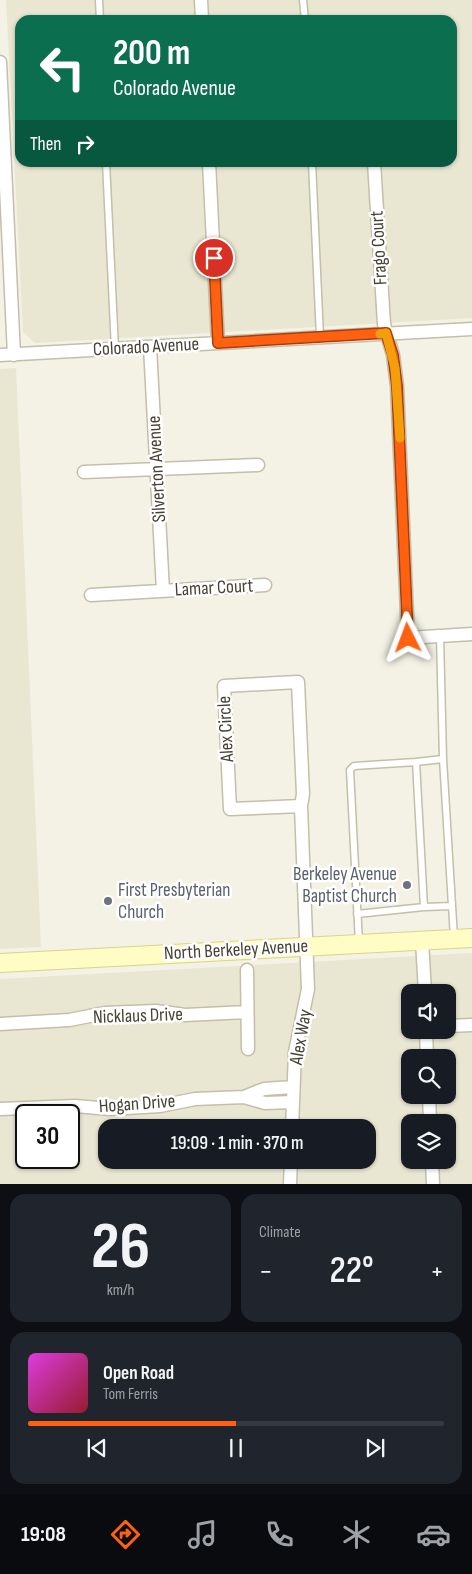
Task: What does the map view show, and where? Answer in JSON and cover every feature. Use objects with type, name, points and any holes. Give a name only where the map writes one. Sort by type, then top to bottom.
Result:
[{"type":"street","points":[[201,0],[202,15]]},
{"type":"street","points":[[0,62],[14,354]]},
{"type":"street","points":[[209,167],[218,343]]},
{"type":"street","name":"Frago Court","points":[[374,167],[386,333],[393,355],[397,386],[408,638],[440,636]]},
{"type":"street","name":"Colorado Avenue","points":[[0,355],[472,329]]},
{"type":"street","name":"Silverton Avenue","points":[[150,347],[164,591]]},
{"type":"street","points":[[84,472],[258,465]]},
{"type":"street","name":"Lamar Court","points":[[91,595],[265,585]]},
{"type":"street","points":[[440,636],[472,634]]},
{"type":"street","name":"Alex Circle","points":[[301,806],[230,809],[224,686],[298,682],[304,794],[301,806],[307,946]]},
{"type":"street","name":"North Berkeley Avenue","points":[[0,963],[472,938]]},
{"type":"street","points":[[422,941],[424,984]]},
{"type":"street","name":"Alex Way","points":[[292,1119],[296,1046],[308,998],[307,946]]},
{"type":"street","points":[[246,970],[248,1049]]},
{"type":"street","name":"Nicklaus Drive","points":[[0,1024],[69,1020],[105,1013],[156,1012],[185,1014],[247,1012]]},
{"type":"street","points":[[456,1026],[472,1025]]},
{"type":"street","name":"Hogan Drive","points":[[244,1097],[264,1089],[293,1087]]},
{"type":"street","name":"Hogan Drive","points":[[0,1109],[75,1106],[110,1109],[160,1106],[195,1099],[244,1097],[265,1103],[292,1102]]},
{"type":"street","points":[[290,1184],[291,1169]]},
{"type":"street","points":[[432,1169],[433,1184]]},
{"type":"lane","points":[[99,0],[100,15]]},
{"type":"lane","points":[[304,0],[304,15]]},
{"type":"lane","points":[[106,167],[116,349]]},
{"type":"lane","points":[[312,167],[320,337]]},
{"type":"lane","points":[[440,636],[443,759],[454,939]]},
{"type":"lane","points":[[359,943],[350,770],[354,766],[443,759]]},
{"type":"lane","points":[[416,762],[424,907]]},
{"type":"lane","points":[[357,914],[452,906]]},
{"type":"shaded area","points":[[6,0],[472,0],[472,318],[35,343],[23,332]]},
{"type":"shaded area","points":[[16,368],[41,947],[0,949],[0,369]]},
{"type":"shaded area","points":[[472,953],[472,1184],[0,1184],[0,979]]},
{"type":"slow traffic","points":[[380,334],[386,333],[393,355],[400,438]]},
{"type":"place","name":"Berkeley Avenue Baptist Church","points":[[407,885]]},
{"type":"place","name":"First Presbyterian Church","points":[[108,901]]},
{"type":"route","points":[[214,258],[218,343],[386,333],[393,355],[397,386],[408,638]]}]
